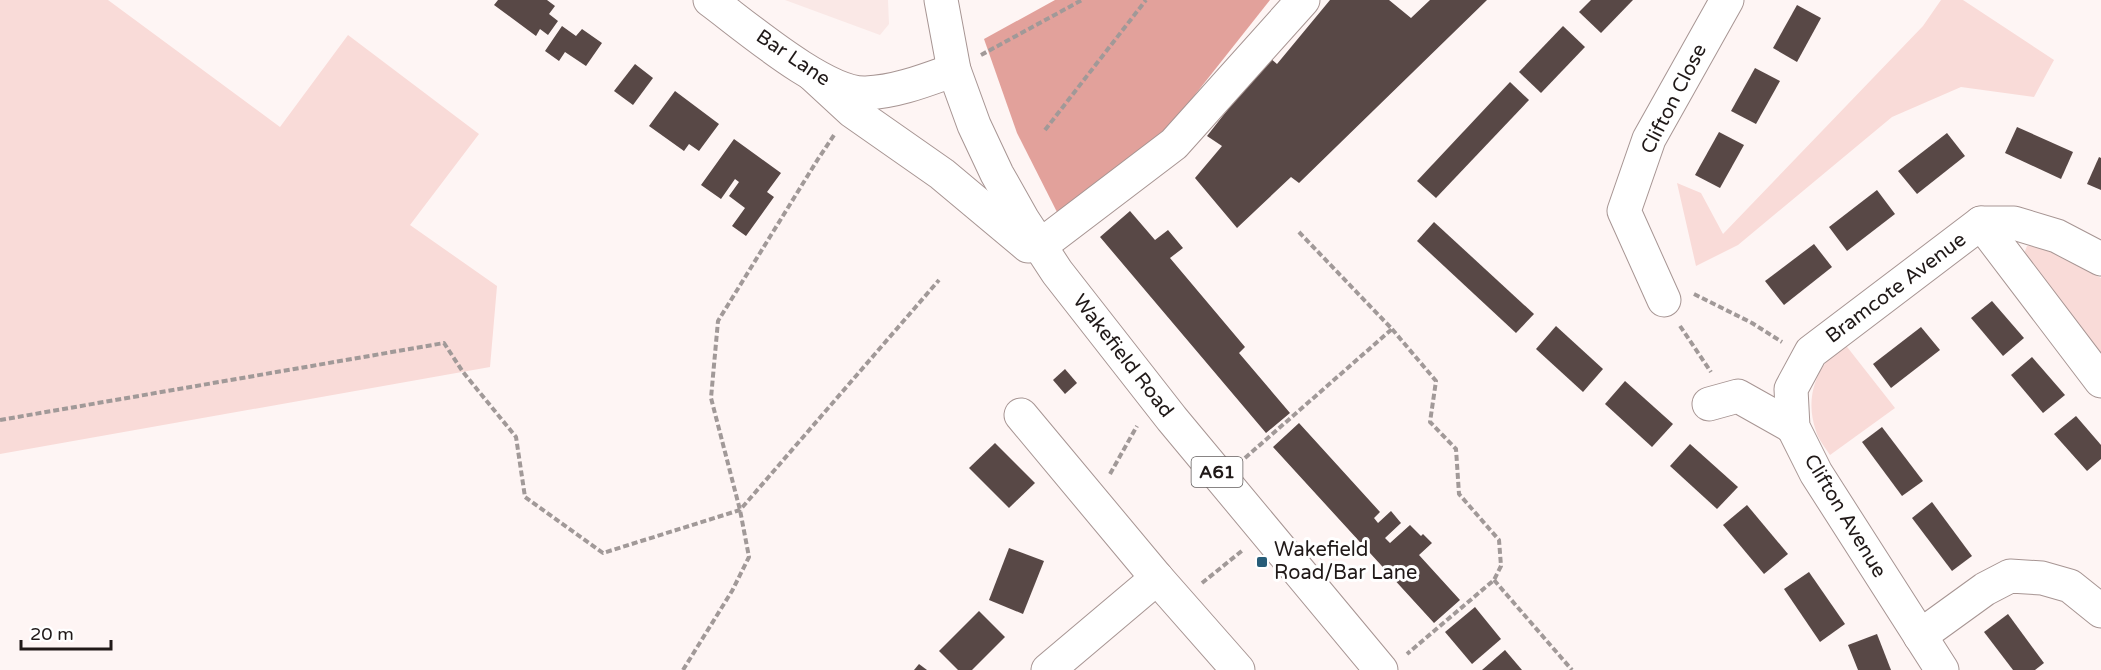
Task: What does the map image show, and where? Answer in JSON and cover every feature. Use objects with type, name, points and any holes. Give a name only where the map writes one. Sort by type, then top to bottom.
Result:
[{"type":"street","name":"Bar Lane","points":[[710,0],[813,75],[842,90],[865,93],[914,84],[954,70]]},
{"type":"street","name":"Wakefield Road","points":[[941,0],[954,70],[974,125],[1023,220],[1049,259],[1155,396],[1266,531],[1393,663]]},
{"type":"street","points":[[813,75],[852,111],[942,174],[1049,259],[1174,144],[1302,0]]},
{"type":"street","name":"Clifton Close","points":[[1664,300],[1624,212],[1649,139],[1726,0]]},
{"type":"street","name":"Bramcote Avenue","points":[[1981,223],[2101,381]]},
{"type":"street","name":"Bramcote Avenue","points":[[1811,352],[1981,223],[2014,223],[2057,236],[2101,259]]},
{"type":"street","name":"Clifton Avenue","points":[[1811,352],[1791,389],[1794,427],[1816,473],[1942,670]]},
{"type":"street","points":[[1711,391],[1738,396],[1794,427]]},
{"type":"street","points":[[1021,415],[1238,670]]},
{"type":"street","points":[[1920,636],[1985,589],[2010,576],[2042,578],[2070,586],[2101,611]]},
{"type":"street","points":[[1048,670],[1168,590]]},
{"type":"path","points":[[954,70],[1082,0]]},
{"type":"path","points":[[1046,130],[1146,0]]},
{"type":"path","points":[[683,670],[732,591],[749,556],[740,510],[711,398],[718,321],[818,159],[852,111]]},
{"type":"path","points":[[1297,230],[1392,329],[1436,381],[1430,422],[1456,448],[1459,494],[1499,540],[1501,566],[1494,580],[1393,663]]},
{"type":"path","points":[[0,420],[444,343],[463,372],[516,436],[525,497],[603,553],[740,510],[939,280]]},
{"type":"path","points":[[1711,391],[1664,300],[1684,289],[1752,323],[1788,345],[1811,352]]},
{"type":"path","points":[[1222,478],[1392,329]]},
{"type":"path","points":[[1094,501],[1155,396]]},
{"type":"path","points":[[1168,590],[1266,531]]},
{"type":"path","points":[[1494,580],[1572,670]]},
{"type":"shaded area","points":[[0,0],[108,0],[280,127],[348,35],[479,134],[410,225],[497,286],[490,367],[0,454]]},
{"type":"shaded area","points":[[785,0],[888,0],[889,24],[880,35]]},
{"type":"shaded area","points":[[1055,0],[1270,0],[1156,144],[1059,216],[1017,133],[984,39]]},
{"type":"shaded area","points":[[1941,0],[1963,0],[2054,60],[2034,97],[1961,87],[1892,117],[1738,245],[1696,266],[1677,183],[1701,193],[1723,234],[1923,26]]},
{"type":"shaded area","points":[[2037,245],[2101,278],[2101,354],[2023,256],[2027,246]]},
{"type":"shaded area","points":[[1844,343],[1895,408],[1830,455],[1816,431],[1812,393],[1820,371]]},
{"type":"building","points":[[498,0],[547,0],[555,6],[549,14],[558,21],[548,35],[540,29],[536,36],[494,5]]},
{"type":"building","points":[[1330,0],[1389,0],[1411,18],[1430,0],[1487,0],[1299,183],[1291,177],[1237,228],[1195,178],[1222,146],[1207,136],[1269,57],[1277,64]]},
{"type":"building","points":[[1591,0],[1633,0],[1601,33],[1579,12]]},
{"type":"building","points":[[1797,5],[1821,18],[1797,62],[1773,48]]},
{"type":"building","points":[[562,26],[576,36],[582,29],[602,43],[586,66],[565,52],[559,61],[545,51]]},
{"type":"building","points":[[1563,26],[1585,47],[1541,93],[1519,72]]},
{"type":"building","points":[[635,64],[653,78],[633,105],[614,91]]},
{"type":"building","points":[[1755,68],[1780,81],[1756,124],[1731,111]]},
{"type":"building","points":[[1510,82],[1529,100],[1436,198],[1417,181]]},
{"type":"building","points":[[675,91],[719,124],[699,151],[689,144],[684,151],[649,126]]},
{"type":"building","points":[[2017,127],[2073,152],[2061,179],[2005,153]]},
{"type":"building","points":[[1719,132],[1744,145],[1720,188],[1695,175]]},
{"type":"building","points":[[1947,133],[1965,156],[1917,194],[1898,171]]},
{"type":"building","points":[[734,139],[781,173],[767,192],[774,197],[746,236],[732,226],[745,208],[729,196],[739,182],[735,179],[721,199],[701,185]]},
{"type":"building","points":[[2099,157],[2101,158],[2101,190],[2087,184]]},
{"type":"building","points":[[1877,190],[1895,214],[1847,251],[1829,227]]},
{"type":"building","points":[[1130,211],[1155,240],[1168,230],[1183,248],[1170,258],[1245,347],[1239,353],[1290,413],[1266,433],[1100,237]]},
{"type":"building","points":[[1434,222],[1534,314],[1516,333],[1417,241]]},
{"type":"building","points":[[1814,244],[1832,267],[1784,305],[1765,281]]},
{"type":"building","points":[[1992,301],[2024,338],[2003,356],[1971,318]]},
{"type":"building","points":[[1556,326],[1603,369],[1583,392],[1536,349]]},
{"type":"building","points":[[1921,327],[1940,350],[1891,388],[1873,364]]},
{"type":"building","points":[[2032,357],[2065,395],[2043,413],[2011,375]]},
{"type":"building","points":[[1065,369],[1077,383],[1065,394],[1053,380]]},
{"type":"building","points":[[1625,381],[1673,424],[1652,447],[1605,404]]},
{"type":"building","points":[[2076,416],[2101,445],[2101,459],[2087,471],[2054,434]]},
{"type":"building","points":[[1299,423],[1380,512],[1374,518],[1378,523],[1391,511],[1401,523],[1385,538],[1390,543],[1410,525],[1432,543],[1419,555],[1460,600],[1434,623],[1273,447]]},
{"type":"building","points":[[1882,427],[1923,481],[1902,496],[1862,442]]},
{"type":"building","points":[[995,443],[1035,483],[1009,508],[969,468]]},
{"type":"building","points":[[1690,444],[1738,487],[1717,509],[1670,466]]},
{"type":"building","points":[[1932,502],[1972,556],[1952,571],[1912,518]]},
{"type":"building","points":[[1747,505],[1788,554],[1764,574],[1723,525]]},
{"type":"building","points":[[1009,548],[1044,561],[1023,614],[989,600]]},
{"type":"building","points":[[1809,572],[1845,624],[1820,642],[1784,589]]},
{"type":"building","points":[[1475,607],[1501,639],[1472,664],[1445,632]]},
{"type":"building","points":[[979,611],[1005,637],[972,670],[958,670],[939,651]]},
{"type":"building","points":[[2008,614],[2044,663],[2035,670],[2013,670],[1984,632]]},
{"type":"building","points":[[1877,634],[1891,670],[1858,670],[1848,645]]},
{"type":"building","points":[[1505,650],[1522,670],[1482,670]]},
{"type":"building","points":[[919,664],[927,670],[914,670]]},
{"type":"place","name":"Wakefield Road/Bar Lane","points":[[1262,562]]}]
